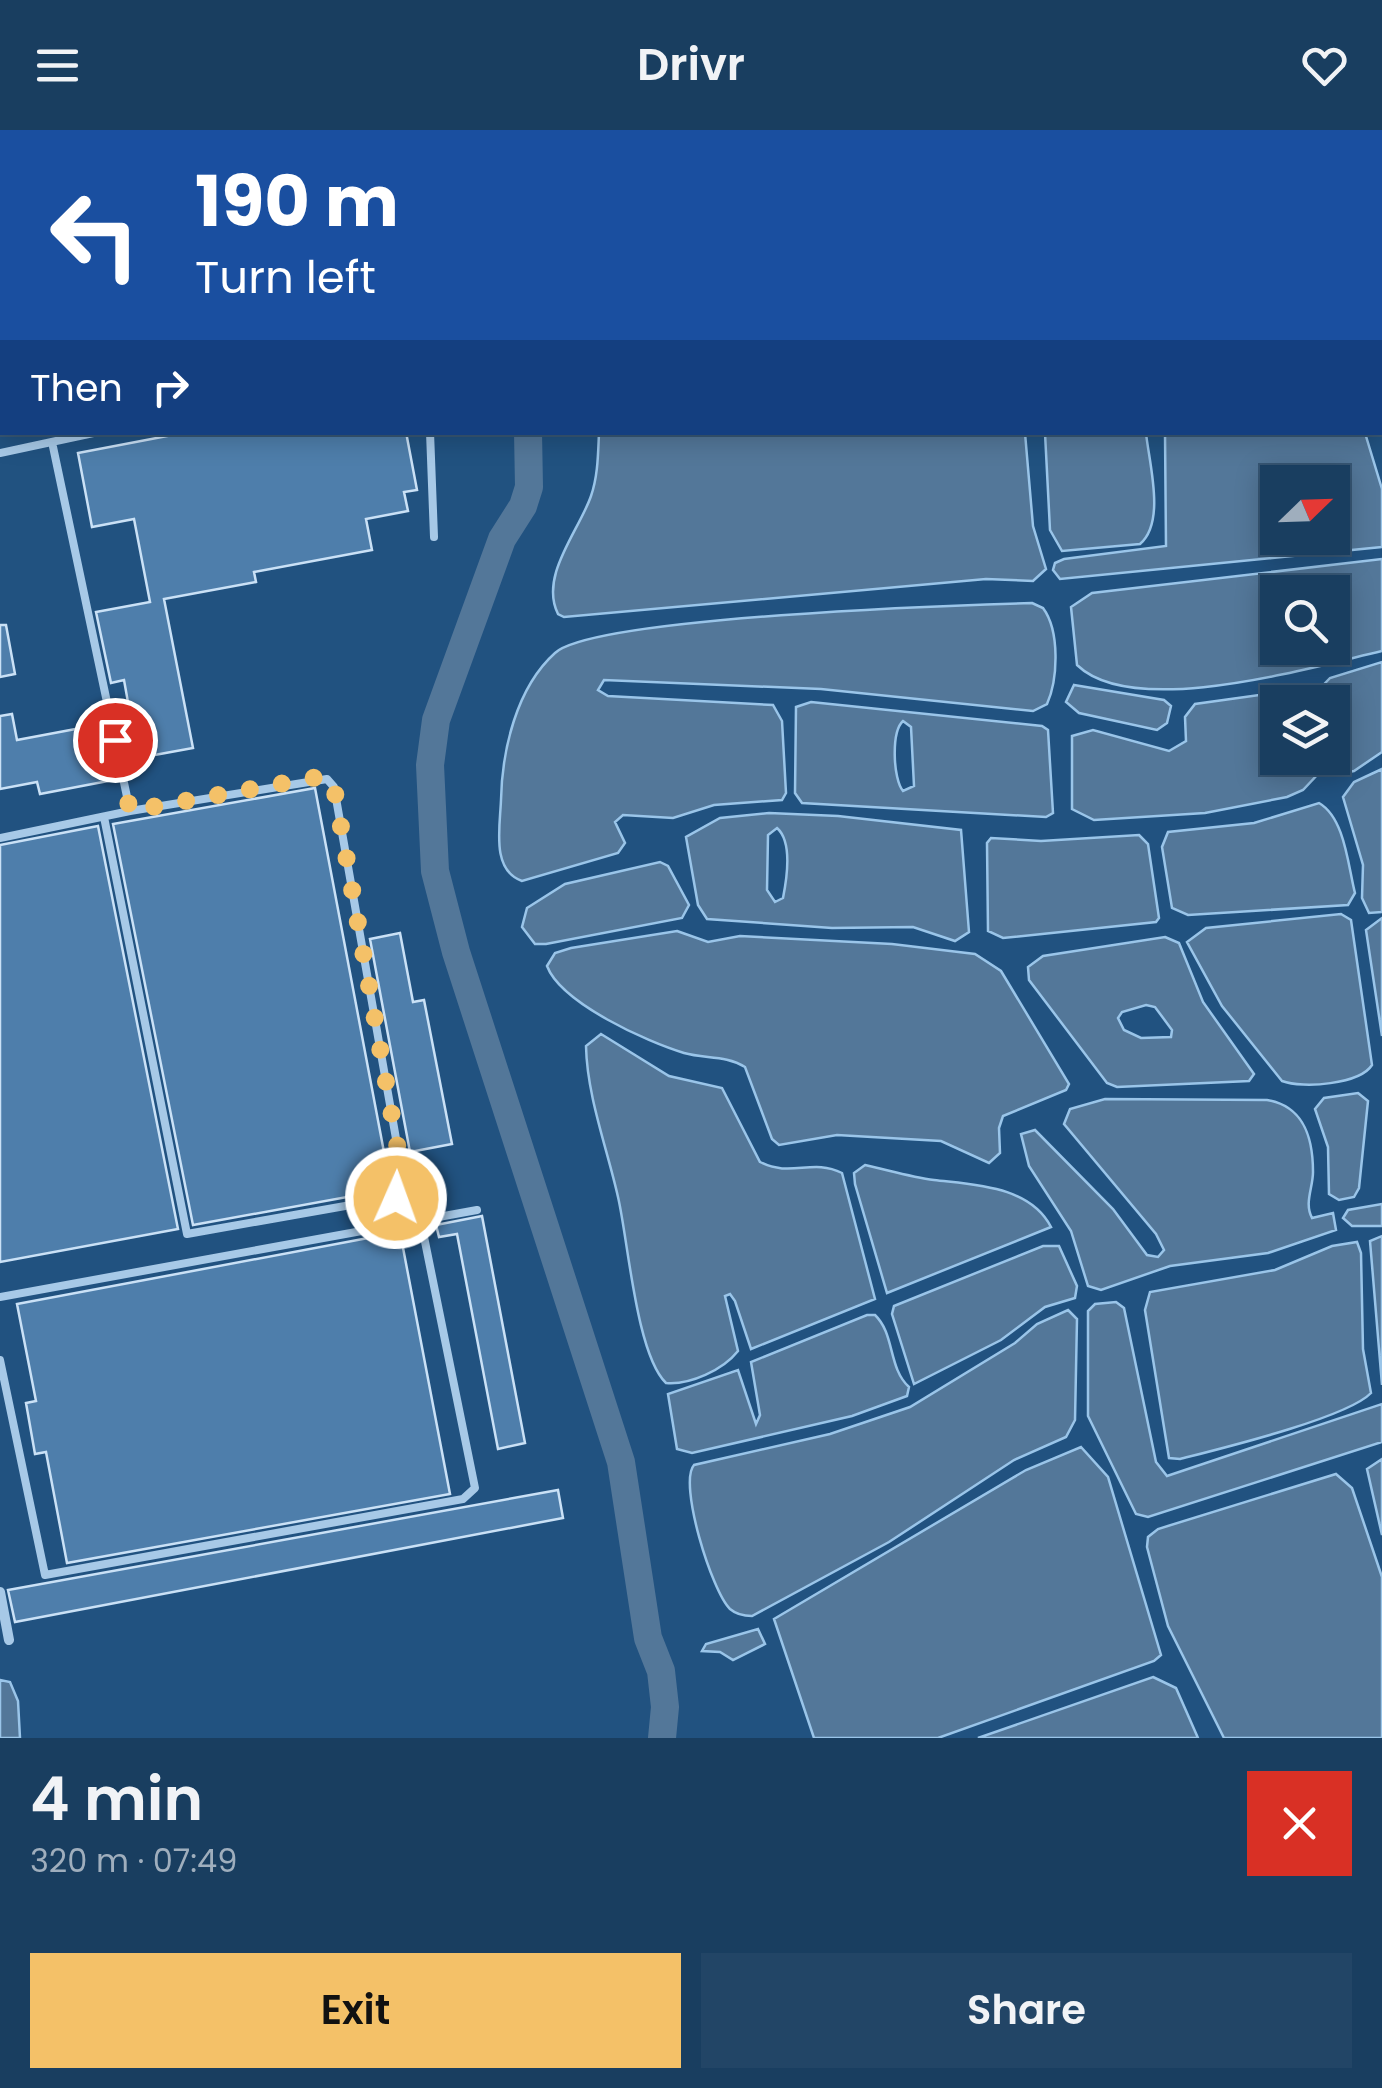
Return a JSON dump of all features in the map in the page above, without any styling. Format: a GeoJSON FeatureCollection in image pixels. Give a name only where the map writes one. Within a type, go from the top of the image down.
{"type":"FeatureCollection","features":[{"type":"Feature","properties":{"kind":"street"},"geometry":{"type":"LineString","coordinates":[[0,1592],[10,1640]]}},
{"type":"Feature","properties":{"kind":"lane"},"geometry":{"type":"LineString","coordinates":[[0,453],[84,435]]}},
{"type":"Feature","properties":{"kind":"lane"},"geometry":{"type":"LineString","coordinates":[[430,435],[434,536]]}},
{"type":"Feature","properties":{"kind":"lane"},"geometry":{"type":"LineString","coordinates":[[52,442],[130,811]]}},
{"type":"Feature","properties":{"kind":"lane"},"geometry":{"type":"LineString","coordinates":[[0,838],[104,816],[130,811],[327,778],[334,787],[404,1184],[396,1198],[187,1234],[104,816]]}},
{"type":"Feature","properties":{"kind":"lane"},"geometry":{"type":"LineString","coordinates":[[0,1297],[477,1210]]}},
{"type":"Feature","properties":{"kind":"lane"},"geometry":{"type":"LineString","coordinates":[[0,1360],[45,1575],[463,1498],[475,1488],[422,1222]]}},
{"type":"Feature","properties":{"kind":"water"},"geometry":{"type":"Polygon","coordinates":[[[599,435],[1025,435],[1033,526],[1046,569],[1033,581],[986,579],[564,617],[558,614],[553,599],[553,584],[585,510],[597,465],[599,435]]]}},
{"type":"Feature","properties":{"kind":"water"},"geometry":{"type":"Polygon","coordinates":[[[1045,435],[1146,435],[1154,507],[1148,534],[1140,544],[1062,551],[1050,530],[1045,435]]]}},
{"type":"Feature","properties":{"kind":"water"},"geometry":{"type":"Polygon","coordinates":[[[1165,435],[1366,435],[1382,489],[1382,547],[1350,550],[1350,465],[1260,465],[1260,555],[1302,555],[1060,579],[1053,570],[1055,563],[1166,546],[1165,435]]]}},
{"type":"Feature","properties":{"kind":"water"},"geometry":{"type":"Polygon","coordinates":[[[1382,559],[1382,651],[1350,658],[1350,575],[1260,575],[1260,665],[1322,665],[1225,685],[1139,688],[1104,681],[1077,665],[1071,607],[1092,593],[1382,559]]]}},
{"type":"Feature","properties":{"kind":"water"},"geometry":{"type":"Polygon","coordinates":[[[1032,603],[1043,608],[1049,618],[1056,655],[1047,704],[1033,711],[821,689],[604,680],[598,690],[608,696],[773,705],[782,721],[786,793],[782,800],[714,805],[673,818],[623,815],[615,822],[625,843],[618,853],[522,881],[512,875],[501,858],[502,781],[508,741],[530,684],[555,653],[584,641],[636,630],[704,622],[1032,603]]]}},
{"type":"Feature","properties":{"kind":"water"},"geometry":{"type":"Polygon","coordinates":[[[1382,662],[1382,752],[1354,771],[1350,772],[1350,685],[1323,685],[1330,678],[1382,662]]]}},
{"type":"Feature","properties":{"kind":"water"},"geometry":{"type":"Polygon","coordinates":[[[1074,685],[1164,700],[1171,706],[1167,723],[1157,730],[1079,713],[1066,702],[1074,685]]]}},
{"type":"Feature","properties":{"kind":"water"},"geometry":{"type":"Polygon","coordinates":[[[1260,695],[1260,775],[1317,775],[1303,790],[1287,797],[1205,813],[1094,820],[1072,809],[1072,736],[1093,730],[1169,751],[1186,741],[1185,717],[1195,704],[1260,695]]]}},
{"type":"Feature","properties":{"kind":"water"},"geometry":{"type":"Polygon","coordinates":[[[811,702],[1042,726],[1048,730],[1053,813],[1046,817],[802,803],[795,793],[796,707],[811,702]],[[903,721],[895,745],[897,777],[903,791],[914,786],[911,727],[903,721]]]}},
{"type":"Feature","properties":{"kind":"water"},"geometry":{"type":"Polygon","coordinates":[[[1382,769],[1382,912],[1369,913],[1362,898],[1363,865],[1343,797],[1354,782],[1382,769]]]}},
{"type":"Feature","properties":{"kind":"water"},"geometry":{"type":"Polygon","coordinates":[[[1319,803],[1335,820],[1344,844],[1355,893],[1348,905],[1188,915],[1172,908],[1162,847],[1168,832],[1254,823],[1319,803]]]}},
{"type":"Feature","properties":{"kind":"water"},"geometry":{"type":"Polygon","coordinates":[[[769,813],[838,816],[961,830],[969,932],[955,941],[913,927],[832,928],[707,919],[698,905],[686,837],[720,818],[769,813]],[[777,828],[768,835],[767,890],[775,902],[783,898],[787,871],[782,834],[777,828]]]}},
{"type":"Feature","properties":{"kind":"water"},"geometry":{"type":"Polygon","coordinates":[[[1139,835],[1148,844],[1159,918],[1156,922],[1003,938],[988,931],[987,843],[991,838],[1041,841],[1139,835]]]}},
{"type":"Feature","properties":{"kind":"water"},"geometry":{"type":"Polygon","coordinates":[[[660,862],[668,866],[689,905],[682,918],[546,944],[535,944],[522,927],[527,908],[565,884],[660,862]]]}},
{"type":"Feature","properties":{"kind":"water"},"geometry":{"type":"Polygon","coordinates":[[[1341,914],[1351,920],[1372,1065],[1344,1081],[1303,1085],[1282,1081],[1222,1006],[1187,942],[1206,928],[1341,914]]]}},
{"type":"Feature","properties":{"kind":"water"},"geometry":{"type":"Polygon","coordinates":[[[1382,918],[1382,1036],[1366,930],[1382,918]]]}},
{"type":"Feature","properties":{"kind":"water"},"geometry":{"type":"Polygon","coordinates":[[[677,931],[708,942],[740,936],[892,944],[975,954],[1001,971],[1069,1084],[1066,1090],[1003,1116],[999,1128],[1000,1153],[989,1163],[941,1141],[837,1135],[779,1145],[772,1139],[745,1067],[684,1053],[628,1030],[569,994],[547,966],[555,953],[571,948],[677,931]]]}},
{"type":"Feature","properties":{"kind":"water"},"geometry":{"type":"Polygon","coordinates":[[[1165,937],[1179,943],[1203,1002],[1254,1074],[1249,1081],[1117,1087],[1107,1083],[1029,980],[1028,967],[1043,956],[1165,937]],[[1146,1005],[1122,1012],[1118,1018],[1124,1030],[1141,1038],[1171,1037],[1172,1030],[1155,1007],[1146,1005]]]}},
{"type":"Feature","properties":{"kind":"water"},"geometry":{"type":"Polygon","coordinates":[[[601,1034],[669,1076],[722,1088],[760,1162],[782,1168],[821,1167],[842,1173],[875,1299],[751,1349],[735,1301],[730,1294],[725,1296],[738,1351],[705,1375],[666,1383],[647,1348],[640,1322],[618,1197],[590,1084],[586,1046],[601,1034]]]}},
{"type":"Feature","properties":{"kind":"water"},"geometry":{"type":"Polygon","coordinates":[[[1358,1093],[1368,1101],[1359,1188],[1354,1197],[1339,1200],[1329,1194],[1328,1147],[1315,1109],[1324,1098],[1358,1093]]]}},
{"type":"Feature","properties":{"kind":"water"},"geometry":{"type":"Polygon","coordinates":[[[1105,1099],[1279,1103],[1297,1116],[1308,1135],[1313,1172],[1309,1201],[1312,1218],[1333,1213],[1336,1230],[1268,1253],[1170,1266],[1101,1290],[1088,1286],[1071,1231],[1029,1166],[1021,1134],[1035,1130],[1113,1209],[1147,1255],[1158,1257],[1164,1250],[1156,1234],[1064,1124],[1070,1109],[1105,1099]]]}},
{"type":"Feature","properties":{"kind":"water"},"geometry":{"type":"Polygon","coordinates":[[[865,1165],[1016,1195],[1042,1213],[1051,1227],[887,1293],[855,1184],[854,1173],[865,1165]]]}},
{"type":"Feature","properties":{"kind":"water"},"geometry":{"type":"Polygon","coordinates":[[[1382,1204],[1382,1226],[1352,1226],[1343,1218],[1348,1210],[1382,1204]]]}},
{"type":"Feature","properties":{"kind":"water"},"geometry":{"type":"Polygon","coordinates":[[[1382,1236],[1382,1385],[1370,1241],[1382,1236]]]}},
{"type":"Feature","properties":{"kind":"water"},"geometry":{"type":"Polygon","coordinates":[[[1357,1242],[1361,1253],[1363,1349],[1371,1393],[1358,1403],[1281,1432],[1180,1459],[1169,1458],[1145,1310],[1150,1292],[1275,1270],[1332,1246],[1357,1242]]]}},
{"type":"Feature","properties":{"kind":"water"},"geometry":{"type":"Polygon","coordinates":[[[1043,1246],[1059,1246],[1077,1286],[1075,1298],[1045,1307],[1001,1340],[914,1384],[892,1314],[894,1306],[1043,1246]]]}},
{"type":"Feature","properties":{"kind":"water"},"geometry":{"type":"Polygon","coordinates":[[[1116,1302],[1124,1308],[1156,1462],[1167,1476],[1382,1404],[1382,1442],[1148,1517],[1136,1514],[1088,1416],[1088,1311],[1095,1304],[1116,1302]]]}},
{"type":"Feature","properties":{"kind":"water"},"geometry":{"type":"Polygon","coordinates":[[[1068,1310],[1077,1319],[1075,1420],[1066,1437],[1014,1460],[889,1542],[752,1616],[730,1609],[715,1582],[699,1537],[690,1493],[694,1465],[830,1434],[910,1407],[1015,1343],[1037,1324],[1068,1310]]]}},
{"type":"Feature","properties":{"kind":"water"},"geometry":{"type":"Polygon","coordinates":[[[875,1315],[886,1332],[898,1370],[909,1387],[907,1396],[852,1416],[692,1453],[677,1449],[668,1394],[738,1370],[756,1424],[760,1415],[751,1362],[875,1315]]]}},
{"type":"Feature","properties":{"kind":"water"},"geometry":{"type":"Polygon","coordinates":[[[1081,1447],[1108,1477],[1161,1655],[1154,1661],[938,1738],[814,1738],[774,1619],[1026,1470],[1081,1447]]]}},
{"type":"Feature","properties":{"kind":"water"},"geometry":{"type":"Polygon","coordinates":[[[1382,1459],[1382,1535],[1367,1469],[1382,1459]]]}},
{"type":"Feature","properties":{"kind":"water"},"geometry":{"type":"Polygon","coordinates":[[[1336,1474],[1352,1488],[1382,1577],[1382,1738],[1224,1738],[1168,1626],[1147,1547],[1148,1537],[1158,1529],[1336,1474]]]}},
{"type":"Feature","properties":{"kind":"water"},"geometry":{"type":"Polygon","coordinates":[[[758,1629],[765,1644],[733,1660],[720,1652],[702,1651],[706,1644],[758,1629]]]}},
{"type":"Feature","properties":{"kind":"water"},"geometry":{"type":"Polygon","coordinates":[[[1153,1677],[1176,1688],[1198,1738],[978,1738],[1153,1677]]]}},
{"type":"Feature","properties":{"kind":"water"},"geometry":{"type":"Polygon","coordinates":[[[0,1680],[10,1682],[18,1701],[20,1738],[0,1738],[0,1680]]]}},
{"type":"Feature","properties":{"kind":"building"},"geometry":{"type":"Polygon","coordinates":[[[172,435],[407,435],[417,490],[404,492],[408,511],[366,519],[372,550],[254,572],[256,582],[164,599],[193,748],[138,758],[124,680],[111,683],[96,612],[150,602],[134,519],[92,527],[78,453],[172,435]]]}},
{"type":"Feature","properties":{"kind":"building"},"geometry":{"type":"Polygon","coordinates":[[[0,625],[6,625],[15,674],[0,677],[0,625]]]}},
{"type":"Feature","properties":{"kind":"building"},"geometry":{"type":"Polygon","coordinates":[[[12,714],[17,740],[97,725],[108,781],[40,794],[37,782],[0,789],[0,716],[12,714]]]}},
{"type":"Feature","properties":{"kind":"building"},"geometry":{"type":"Polygon","coordinates":[[[315,788],[391,1189],[193,1225],[113,824],[315,788]]]}},
{"type":"Feature","properties":{"kind":"building"},"geometry":{"type":"Polygon","coordinates":[[[98,826],[178,1229],[0,1262],[0,845],[98,826]]]}},
{"type":"Feature","properties":{"kind":"building"},"geometry":{"type":"Polygon","coordinates":[[[400,933],[413,1002],[424,1000],[452,1144],[410,1152],[370,939],[400,933]]]}},
{"type":"Feature","properties":{"kind":"building"},"geometry":{"type":"Polygon","coordinates":[[[482,1216],[525,1443],[498,1449],[457,1234],[439,1237],[436,1225],[482,1216]]]}},
{"type":"Feature","properties":{"kind":"building"},"geometry":{"type":"Polygon","coordinates":[[[400,1232],[450,1494],[67,1563],[46,1452],[35,1454],[26,1403],[36,1401],[17,1304],[400,1232]]]}},
{"type":"Feature","properties":{"kind":"building"},"geometry":{"type":"Polygon","coordinates":[[[558,1490],[563,1518],[15,1622],[8,1590],[558,1490]]]}},
{"type":"Feature","properties":{"kind":"waterway"},"geometry":{"type":"LineString","coordinates":[[528,435],[529,487],[523,506],[502,539],[436,720],[430,765],[435,871],[456,952],[621,1462],[648,1638],[661,1671],[665,1707],[662,1738]]}},
{"type":"Feature","properties":{"kind":"route"},"geometry":{"type":"LineString","coordinates":[[115,740],[130,811],[318,777],[327,778],[334,787],[404,1184],[396,1198]]}}]}
